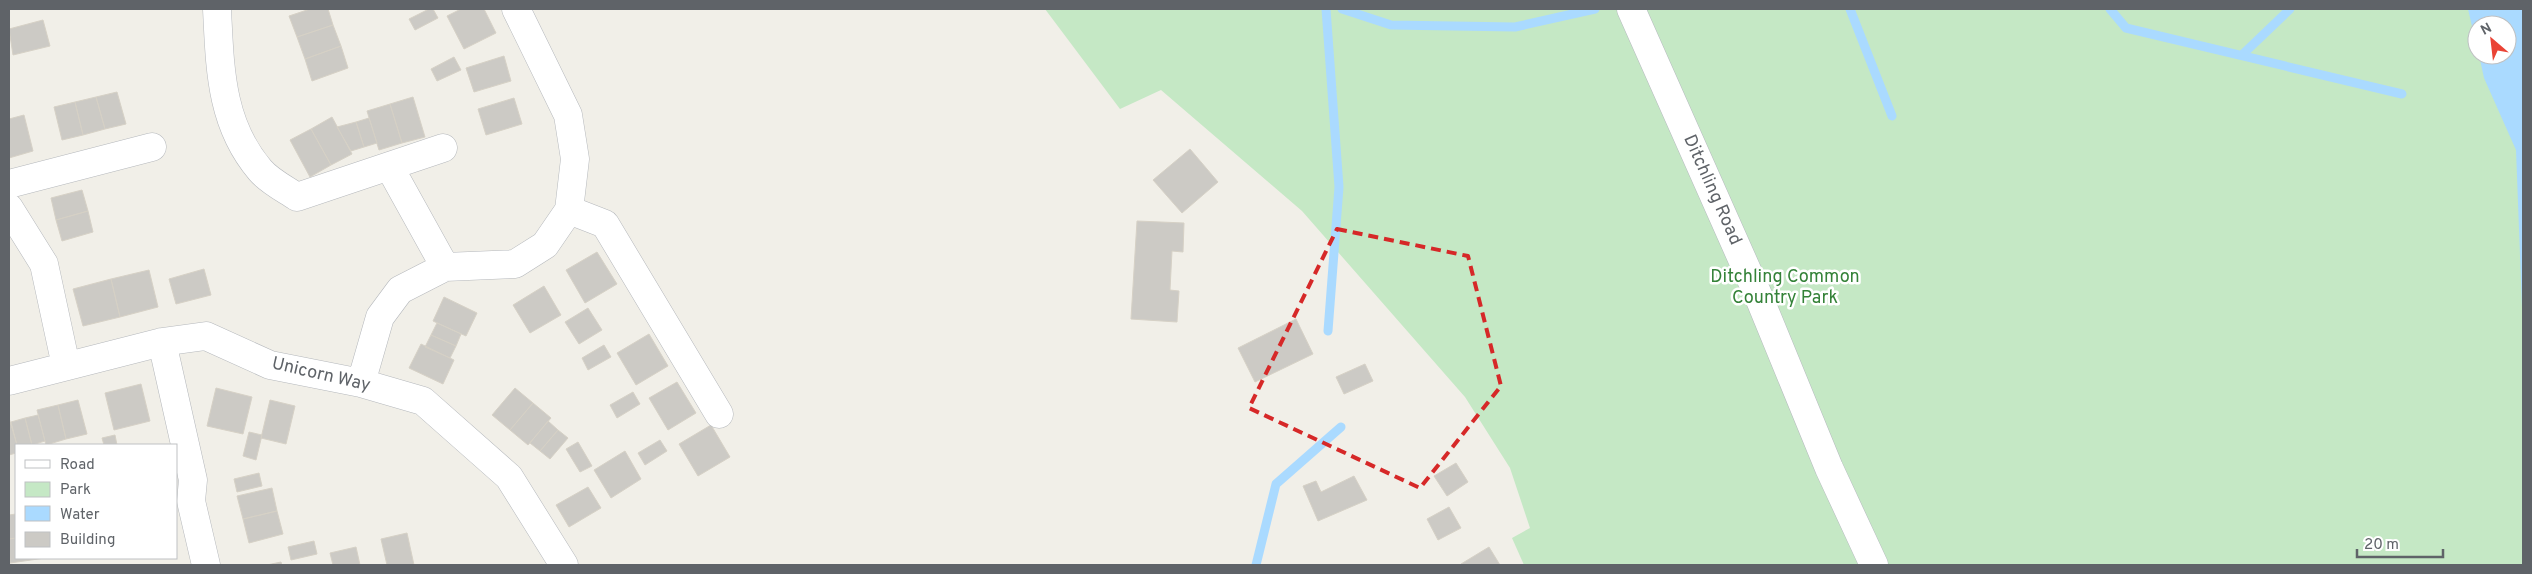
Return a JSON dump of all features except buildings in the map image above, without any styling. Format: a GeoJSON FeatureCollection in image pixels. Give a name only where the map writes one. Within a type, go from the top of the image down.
{"type":"FeatureCollection","features":[{"type":"Feature","properties":{"kind":"street"},"geometry":{"type":"LineString","coordinates":[[217,9],[221,82],[236,134],[260,171],[297,197],[443,148]]}},
{"type":"Feature","properties":{"kind":"street"},"geometry":{"type":"LineString","coordinates":[[361,383],[380,317],[400,290],[445,267],[515,264],[544,245],[569,210],[575,159],[568,115],[516,9]]}},
{"type":"Feature","properties":{"kind":"street","name":"Ditchling Road"},"geometry":{"type":"LineString","coordinates":[[1631,10],[1758,295],[1828,468],[1874,565]]}},
{"type":"Feature","properties":{"kind":"street"},"geometry":{"type":"LineString","coordinates":[[9,184],[152,147]]}},
{"type":"Feature","properties":{"kind":"street"},"geometry":{"type":"LineString","coordinates":[[389,166],[445,267]]}},
{"type":"Feature","properties":{"kind":"street"},"geometry":{"type":"LineString","coordinates":[[9,208],[44,264],[66,366]]}},
{"type":"Feature","properties":{"kind":"street"},"geometry":{"type":"LineString","coordinates":[[569,210],[606,224],[719,414]]}},
{"type":"Feature","properties":{"kind":"street","name":"Unicorn Way"},"geometry":{"type":"LineString","coordinates":[[9,381],[162,342],[206,336],[270,365],[361,383],[424,401],[509,477],[564,565]]}},
{"type":"Feature","properties":{"kind":"street"},"geometry":{"type":"LineString","coordinates":[[162,342],[193,480],[191,501],[206,565]]}},
{"type":"Feature","properties":{"kind":"highlighted area"},"geometry":{"type":"Polygon","coordinates":[[[1337,229],[1468,256],[1501,386],[1420,488],[1249,408],[1337,229]]]}},
{"type":"Feature","properties":{"kind":"green space","name":"Ditchling Common Country Park"},"geometry":{"type":"Polygon","coordinates":[[[1045,9],[2523,9],[2523,565],[1524,565],[1512,538],[1530,528],[1510,468],[1465,397],[1302,211],[1161,90],[1120,109],[1045,9]]]}},
{"type":"Feature","properties":{"kind":"water"},"geometry":{"type":"Polygon","coordinates":[[[2468,9],[2523,9],[2522,308],[2516,150],[2484,78],[2481,65],[2517,65],[2517,15],[2469,15],[2468,9]]]}},
{"type":"Feature","properties":{"kind":"waterway"},"geometry":{"type":"LineString","coordinates":[[1326,9],[1339,187],[1328,331]]}},
{"type":"Feature","properties":{"kind":"waterway"},"geometry":{"type":"LineString","coordinates":[[1342,9],[1391,25],[1515,27],[1595,9]]}},
{"type":"Feature","properties":{"kind":"waterway"},"geometry":{"type":"LineString","coordinates":[[1850,9],[1892,116]]}},
{"type":"Feature","properties":{"kind":"waterway"},"geometry":{"type":"LineString","coordinates":[[2110,9],[2126,28],[2402,94]]}},
{"type":"Feature","properties":{"kind":"waterway"},"geometry":{"type":"LineString","coordinates":[[2242,55],[2290,9]]}},
{"type":"Feature","properties":{"kind":"waterway"},"geometry":{"type":"LineString","coordinates":[[1256,565],[1276,484],[1341,427]]}}]}
